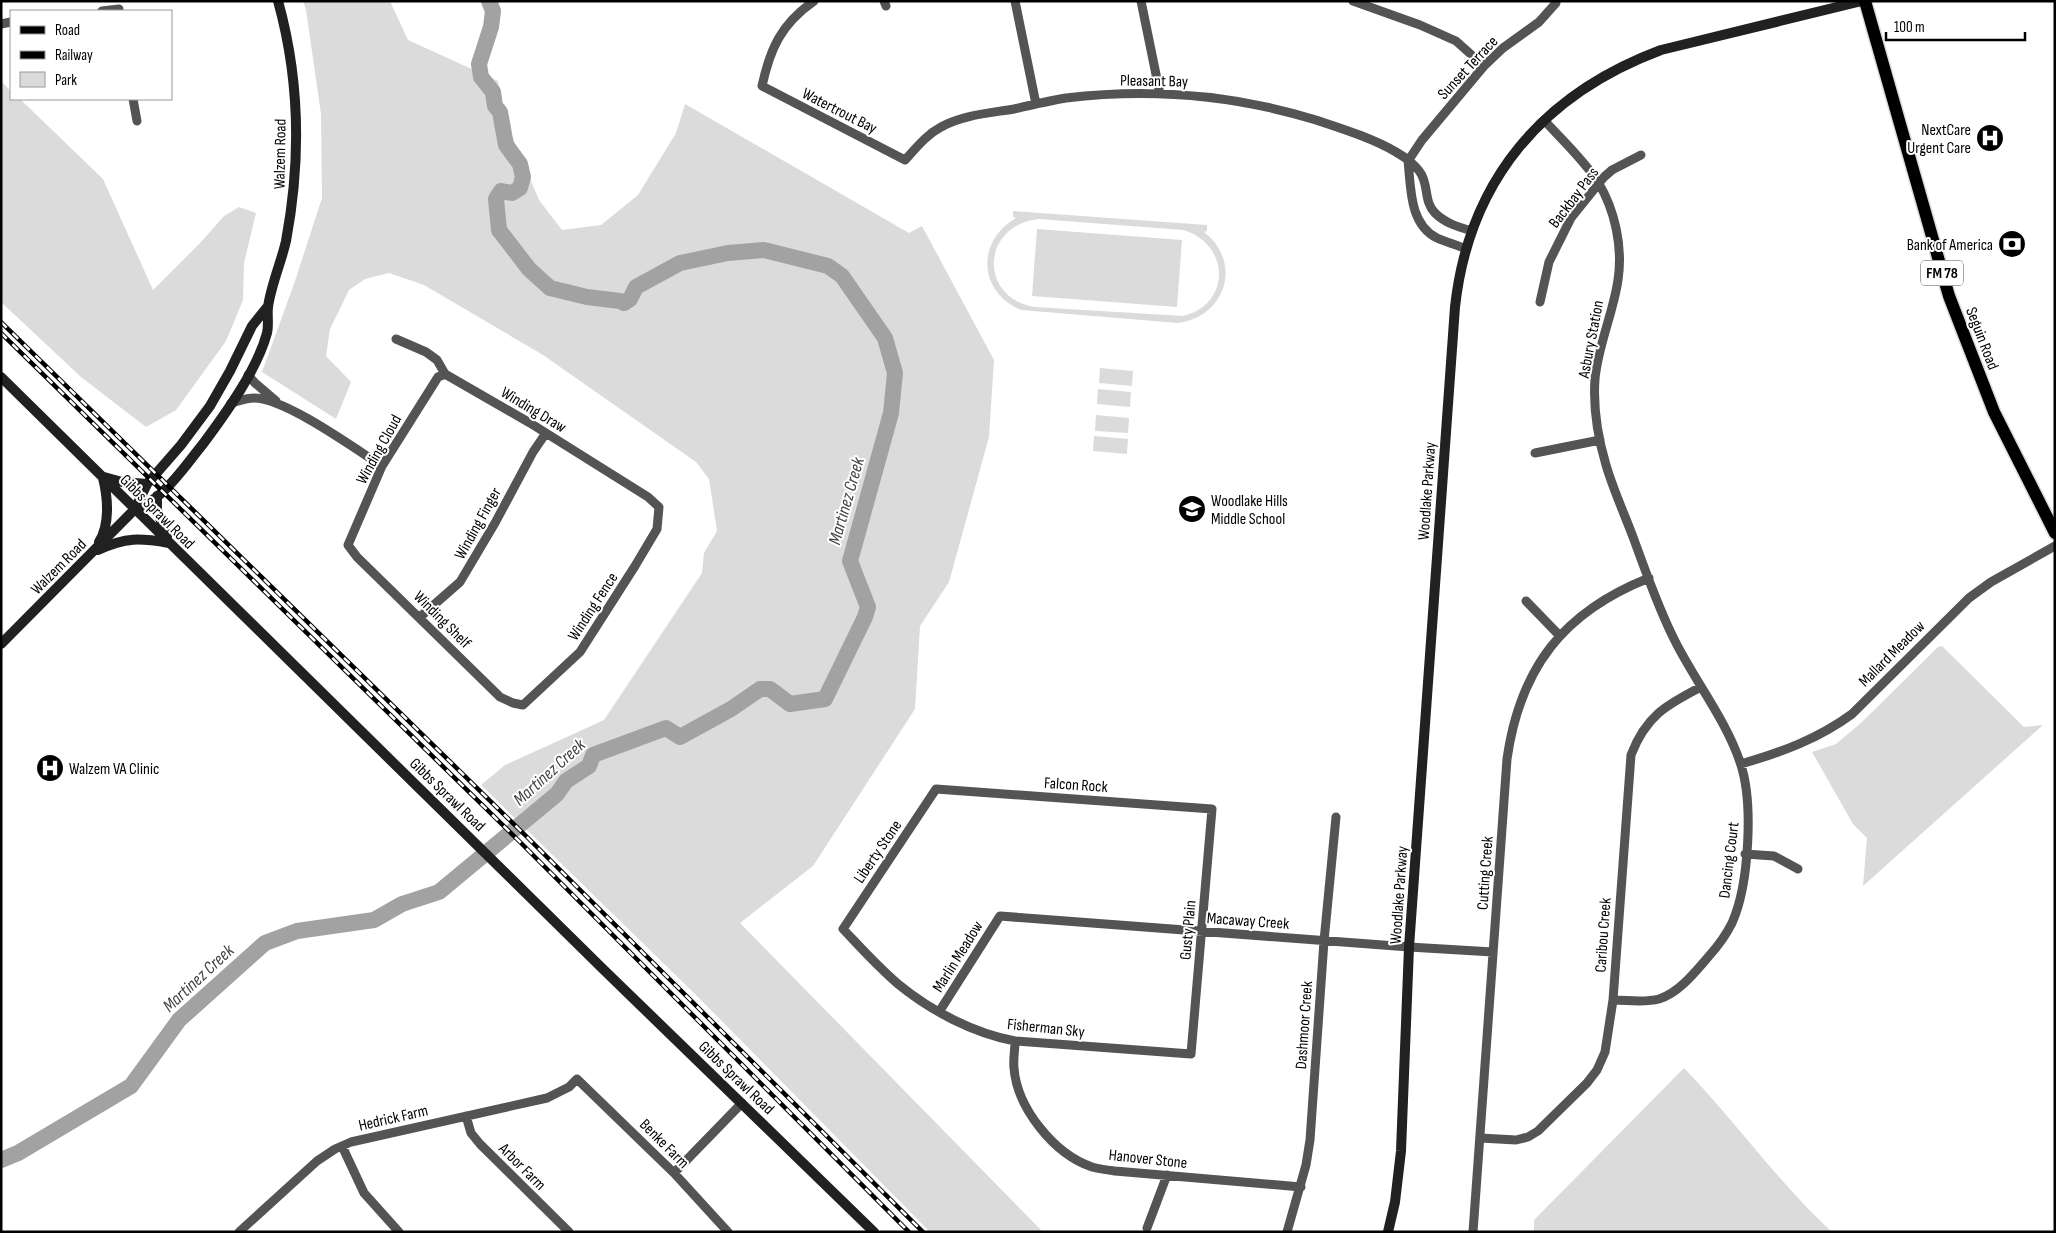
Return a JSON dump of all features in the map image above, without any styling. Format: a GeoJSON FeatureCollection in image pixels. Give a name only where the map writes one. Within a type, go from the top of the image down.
{"type":"FeatureCollection","features":[{"type":"Feature","properties":{"kind":"main road","name":"Walzem Road"},"geometry":{"type":"LineString","coordinates":[[1,644],[135,509],[158,496],[193,457],[248,375],[268,332],[268,306],[285,243],[294,194],[296,154],[294,73],[278,1]]}},
{"type":"Feature","properties":{"kind":"main road","name":"Woodlake Parkway"},"geometry":{"type":"LineString","coordinates":[[1388,1232],[1395,1202],[1401,1151],[1409,947],[1455,307],[1457,284],[1472,231],[1498,177],[1527,137],[1565,101],[1608,73],[1643,56],[1690,42],[1864,1]]}},
{"type":"Feature","properties":{"kind":"main road","name":"Seguin Road"},"geometry":{"type":"LineString","coordinates":[[1864,1],[1950,296],[1994,412],[2021,469],[2055,532]]}},
{"type":"Feature","properties":{"kind":"main road","name":"Walzem Road"},"geometry":{"type":"LineString","coordinates":[[135,509],[147,484],[198,424],[230,371],[252,326],[268,306]]}},
{"type":"Feature","properties":{"kind":"main road","name":"Gibbs Sprawl Road"},"geometry":{"type":"LineString","coordinates":[[1,377],[874,1232]]}},
{"type":"Feature","properties":{"kind":"main road"},"geometry":{"type":"LineString","coordinates":[[92,552],[103,537],[107,501],[103,477],[122,482],[147,484]]}},
{"type":"Feature","properties":{"kind":"main road"},"geometry":{"type":"LineString","coordinates":[[158,496],[157,510],[169,543]]}},
{"type":"Feature","properties":{"kind":"main road"},"geometry":{"type":"LineString","coordinates":[[92,552],[109,545],[137,538],[169,543]]}},
{"type":"Feature","properties":{"kind":"street","name":"Watertrout Bay"},"geometry":{"type":"LineString","coordinates":[[814,1],[790,20],[776,41],[768,61],[762,86],[905,160]]}},
{"type":"Feature","properties":{"kind":"street"},"geometry":{"type":"LineString","coordinates":[[1015,1],[1036,104]]}},
{"type":"Feature","properties":{"kind":"street"},"geometry":{"type":"LineString","coordinates":[[1140,1],[1160,94]]}},
{"type":"Feature","properties":{"kind":"street"},"geometry":{"type":"LineString","coordinates":[[1353,1],[1402,18],[1456,41],[1484,66]]}},
{"type":"Feature","properties":{"kind":"street","name":"Sunset Terrace"},"geometry":{"type":"LineString","coordinates":[[1408,161],[1422,140],[1484,66],[1503,48],[1539,22],[1556,2]]}},
{"type":"Feature","properties":{"kind":"street"},"geometry":{"type":"LineString","coordinates":[[106,10],[119,7]]}},
{"type":"Feature","properties":{"kind":"street","name":"Pleasant Bay"},"geometry":{"type":"LineString","coordinates":[[905,160],[928,136],[942,126],[959,120],[1036,104],[1064,99],[1117,94],[1160,94],[1226,99],[1286,111],[1343,128],[1386,147],[1419,170],[1423,177],[1429,204]]}},
{"type":"Feature","properties":{"kind":"street"},"geometry":{"type":"LineString","coordinates":[[133,100],[137,121]]}},
{"type":"Feature","properties":{"kind":"street","name":"Asbury Station"},"geometry":{"type":"LineString","coordinates":[[1544,120],[1584,163],[1598,183],[1613,218],[1619,247],[1618,280],[1600,349],[1595,380],[1600,440],[1606,467],[1648,578],[1674,640],[1701,688]]}},
{"type":"Feature","properties":{"kind":"street","name":"Backbay Pass"},"geometry":{"type":"LineString","coordinates":[[1540,302],[1549,262],[1571,218],[1598,183],[1612,170],[1641,155]]}},
{"type":"Feature","properties":{"kind":"street"},"geometry":{"type":"LineString","coordinates":[[1408,161],[1414,210],[1419,222],[1437,238],[1466,249]]}},
{"type":"Feature","properties":{"kind":"street"},"geometry":{"type":"LineString","coordinates":[[1414,210],[1429,204],[1433,212],[1447,222],[1472,231]]}},
{"type":"Feature","properties":{"kind":"street","name":"Winding Draw"},"geometry":{"type":"LineString","coordinates":[[396,339],[419,348],[432,356],[445,374],[546,433],[648,497],[659,507]]}},
{"type":"Feature","properties":{"kind":"street","name":"Winding Cloud"},"geometry":{"type":"LineString","coordinates":[[348,545],[382,466],[438,377],[445,374]]}},
{"type":"Feature","properties":{"kind":"street"},"geometry":{"type":"LineString","coordinates":[[248,375],[254,383],[280,405]]}},
{"type":"Feature","properties":{"kind":"street"},"geometry":{"type":"LineString","coordinates":[[231,403],[253,398],[280,405],[313,422],[382,466]]}},
{"type":"Feature","properties":{"kind":"street","name":"Winding Finger"},"geometry":{"type":"LineString","coordinates":[[420,617],[460,582],[495,523],[533,452],[546,433]]}},
{"type":"Feature","properties":{"kind":"street"},"geometry":{"type":"LineString","coordinates":[[1534,453],[1600,440]]}},
{"type":"Feature","properties":{"kind":"street","name":"Winding Fence"},"geometry":{"type":"LineString","coordinates":[[523,705],[580,652],[635,566],[656,528],[659,507]]}},
{"type":"Feature","properties":{"kind":"street","name":"Winding Shelf"},"geometry":{"type":"LineString","coordinates":[[348,545],[357,557],[500,697],[523,705]]}},
{"type":"Feature","properties":{"kind":"street","name":"Mallard Meadow"},"geometry":{"type":"LineString","coordinates":[[1741,764],[1791,748],[1835,727],[1852,714],[1969,598],[1991,582],[2055,546]]}},
{"type":"Feature","properties":{"kind":"street","name":"Cutting Creek"},"geometry":{"type":"LineString","coordinates":[[1473,1232],[1507,759],[1511,732],[1518,707],[1528,683],[1559,635],[1603,600],[1648,578]]}},
{"type":"Feature","properties":{"kind":"street"},"geometry":{"type":"LineString","coordinates":[[1526,601],[1559,635]]}},
{"type":"Feature","properties":{"kind":"street","name":"Dancing Court"},"geometry":{"type":"LineString","coordinates":[[1613,1000],[1642,1001],[1660,998],[1676,989],[1694,973],[1718,945],[1731,924],[1739,902],[1748,815],[1746,787],[1741,764],[1732,741],[1701,688]]}},
{"type":"Feature","properties":{"kind":"street","name":"Caribou Creek"},"geometry":{"type":"LineString","coordinates":[[1480,1138],[1516,1140],[1528,1137],[1538,1131],[1587,1083],[1597,1070],[1605,1052],[1613,1000],[1632,755],[1644,728],[1656,714],[1669,704],[1701,688]]}},
{"type":"Feature","properties":{"kind":"street","name":"Falcon Rock"},"geometry":{"type":"LineString","coordinates":[[936,790],[1212,809]]}},
{"type":"Feature","properties":{"kind":"street","name":"Liberty Stone"},"geometry":{"type":"LineString","coordinates":[[843,929],[936,790]]}},
{"type":"Feature","properties":{"kind":"street","name":"Gusty Plain"},"geometry":{"type":"LineString","coordinates":[[1191,1054],[1212,809]]}},
{"type":"Feature","properties":{"kind":"street","name":"Dashmoor Creek"},"geometry":{"type":"LineString","coordinates":[[1287,1232],[1301,1186],[1310,1140],[1324,941],[1336,817]]}},
{"type":"Feature","properties":{"kind":"street"},"geometry":{"type":"LineString","coordinates":[[1745,854],[1774,856],[1798,869]]}},
{"type":"Feature","properties":{"kind":"street","name":"Macaway Creek"},"geometry":{"type":"LineString","coordinates":[[1000,916],[1493,952]]}},
{"type":"Feature","properties":{"kind":"street","name":"Marlin Meadow"},"geometry":{"type":"LineString","coordinates":[[940,1012],[1000,916]]}},
{"type":"Feature","properties":{"kind":"street","name":"Fisherman Sky"},"geometry":{"type":"LineString","coordinates":[[843,929],[898,984],[940,1012],[996,1037],[1015,1041],[1191,1054]]}},
{"type":"Feature","properties":{"kind":"street","name":"Hanover Stone"},"geometry":{"type":"LineString","coordinates":[[1015,1041],[1014,1068],[1018,1090],[1028,1112],[1045,1134],[1071,1156],[1092,1167],[1115,1171],[1301,1186]]}},
{"type":"Feature","properties":{"kind":"street","name":"Hedrick Farm"},"geometry":{"type":"LineString","coordinates":[[239,1232],[317,1161],[342,1146],[365,1138],[548,1098],[569,1088],[577,1079]]}},
{"type":"Feature","properties":{"kind":"street","name":"Benke Farm"},"geometry":{"type":"LineString","coordinates":[[577,1079],[674,1173],[728,1232]]}},
{"type":"Feature","properties":{"kind":"street"},"geometry":{"type":"LineString","coordinates":[[674,1173],[742,1103]]}},
{"type":"Feature","properties":{"kind":"street","name":"Arbor Farm"},"geometry":{"type":"LineString","coordinates":[[466,1116],[471,1133],[480,1144],[568,1232]]}},
{"type":"Feature","properties":{"kind":"street"},"geometry":{"type":"LineString","coordinates":[[342,1146],[364,1193],[399,1232]]}},
{"type":"Feature","properties":{"kind":"street"},"geometry":{"type":"LineString","coordinates":[[1147,1228],[1167,1175]]}},
{"type":"Feature","properties":{"kind":"green space"},"geometry":{"type":"Polygon","coordinates":[[[303,1],[390,1],[408,40],[498,81],[506,122],[539,200],[562,230],[601,225],[638,195],[676,133],[685,104],[909,233],[922,226],[994,360],[989,437],[949,582],[920,626],[915,709],[813,866],[740,923],[1043,1232],[930,1232],[697,996],[481,785],[505,765],[604,720],[702,573],[704,553],[717,531],[709,479],[696,462],[543,355],[424,285],[389,273],[365,279],[349,290],[330,329],[326,356],[351,382],[336,419],[262,372],[294,284],[322,198],[321,114],[306,10],[303,1]]]}},
{"type":"Feature","properties":{"kind":"green space"},"geometry":{"type":"Polygon","coordinates":[[[1,81],[10,90],[10,100],[21,100],[103,179],[153,290],[224,216],[239,207],[256,213],[244,263],[243,300],[226,341],[176,410],[146,427],[81,377],[1,302],[1,81]]]}},
{"type":"Feature","properties":{"kind":"green space"},"geometry":{"type":"Polygon","coordinates":[[[1013,211],[1207,225],[1207,231],[1204,232],[1216,244],[1223,258],[1226,272],[1224,286],[1218,299],[1208,310],[1194,319],[1178,323],[1021,310],[1007,302],[996,291],[990,279],[987,266],[989,252],[994,240],[1003,228],[1016,218],[1013,217],[1013,211]],[[1039,219],[1020,224],[1006,234],[997,247],[994,262],[996,277],[1003,290],[1016,301],[1035,307],[1183,316],[1202,308],[1213,296],[1218,284],[1219,273],[1217,262],[1205,242],[1183,230],[1039,219]]]}},
{"type":"Feature","properties":{"kind":"green space"},"geometry":{"type":"Polygon","coordinates":[[[1037,229],[1182,240],[1177,307],[1032,296],[1037,229]]]}},
{"type":"Feature","properties":{"kind":"green space"},"geometry":{"type":"Polygon","coordinates":[[[1100,368],[1133,371],[1132,386],[1099,383],[1100,368]]]}},
{"type":"Feature","properties":{"kind":"green space"},"geometry":{"type":"Polygon","coordinates":[[[1098,389],[1131,392],[1130,407],[1097,404],[1098,389]]]}},
{"type":"Feature","properties":{"kind":"green space"},"geometry":{"type":"Polygon","coordinates":[[[1096,415],[1129,418],[1128,433],[1095,431],[1096,415]]]}},
{"type":"Feature","properties":{"kind":"green space"},"geometry":{"type":"Polygon","coordinates":[[[1094,436],[1128,439],[1127,454],[1093,451],[1094,436]]]}},
{"type":"Feature","properties":{"kind":"green space"},"geometry":{"type":"Polygon","coordinates":[[[1942,646],[2024,727],[2043,725],[1863,886],[1867,838],[1853,824],[1812,752],[1836,744],[1862,722],[1938,647],[1942,646]]]}},
{"type":"Feature","properties":{"kind":"green space"},"geometry":{"type":"Polygon","coordinates":[[[1684,1068],[1793,1193],[1832,1232],[1534,1232],[1534,1220],[1684,1068]]]}},
{"type":"Feature","properties":{"kind":"waterway","name":"Martinez Creek"},"geometry":{"type":"LineString","coordinates":[[1,1160],[18,1153],[131,1086],[179,1020],[265,943],[297,931],[374,920],[402,904],[439,892],[557,794],[566,781],[589,766],[593,755],[666,728],[680,737],[731,709],[760,689],[770,689],[790,704],[825,699],[865,617],[868,607],[850,561],[891,413],[895,373],[885,338],[842,276],[828,266],[764,250],[728,253],[680,263],[636,287],[630,299],[624,303],[550,288],[529,269],[499,230],[496,199],[501,191],[512,193],[520,188],[523,177],[520,164],[506,145],[500,112],[495,106],[493,92],[481,77],[479,64],[491,27],[493,11],[489,1]]}},
{"type":"Feature","properties":{"kind":"railway"},"geometry":{"type":"LineString","coordinates":[[1,322],[526,836],[923,1232]]}},
{"type":"Feature","properties":{"kind":"railway"},"geometry":{"type":"LineString","coordinates":[[1,333],[520,842],[909,1232]]}},
{"type":"Feature","properties":{"kind":"place","name":"NextCare Urgent Care"},"geometry":{"type":"Point","coordinates":[1990,138]}},
{"type":"Feature","properties":{"kind":"place","name":"Bank of America"},"geometry":{"type":"Point","coordinates":[2012,244]}},
{"type":"Feature","properties":{"kind":"place","name":"Woodlake Hills Middle School"},"geometry":{"type":"Point","coordinates":[1192,509]}},
{"type":"Feature","properties":{"kind":"place","name":"Walzem VA Clinic"},"geometry":{"type":"Point","coordinates":[50,768]}}]}
